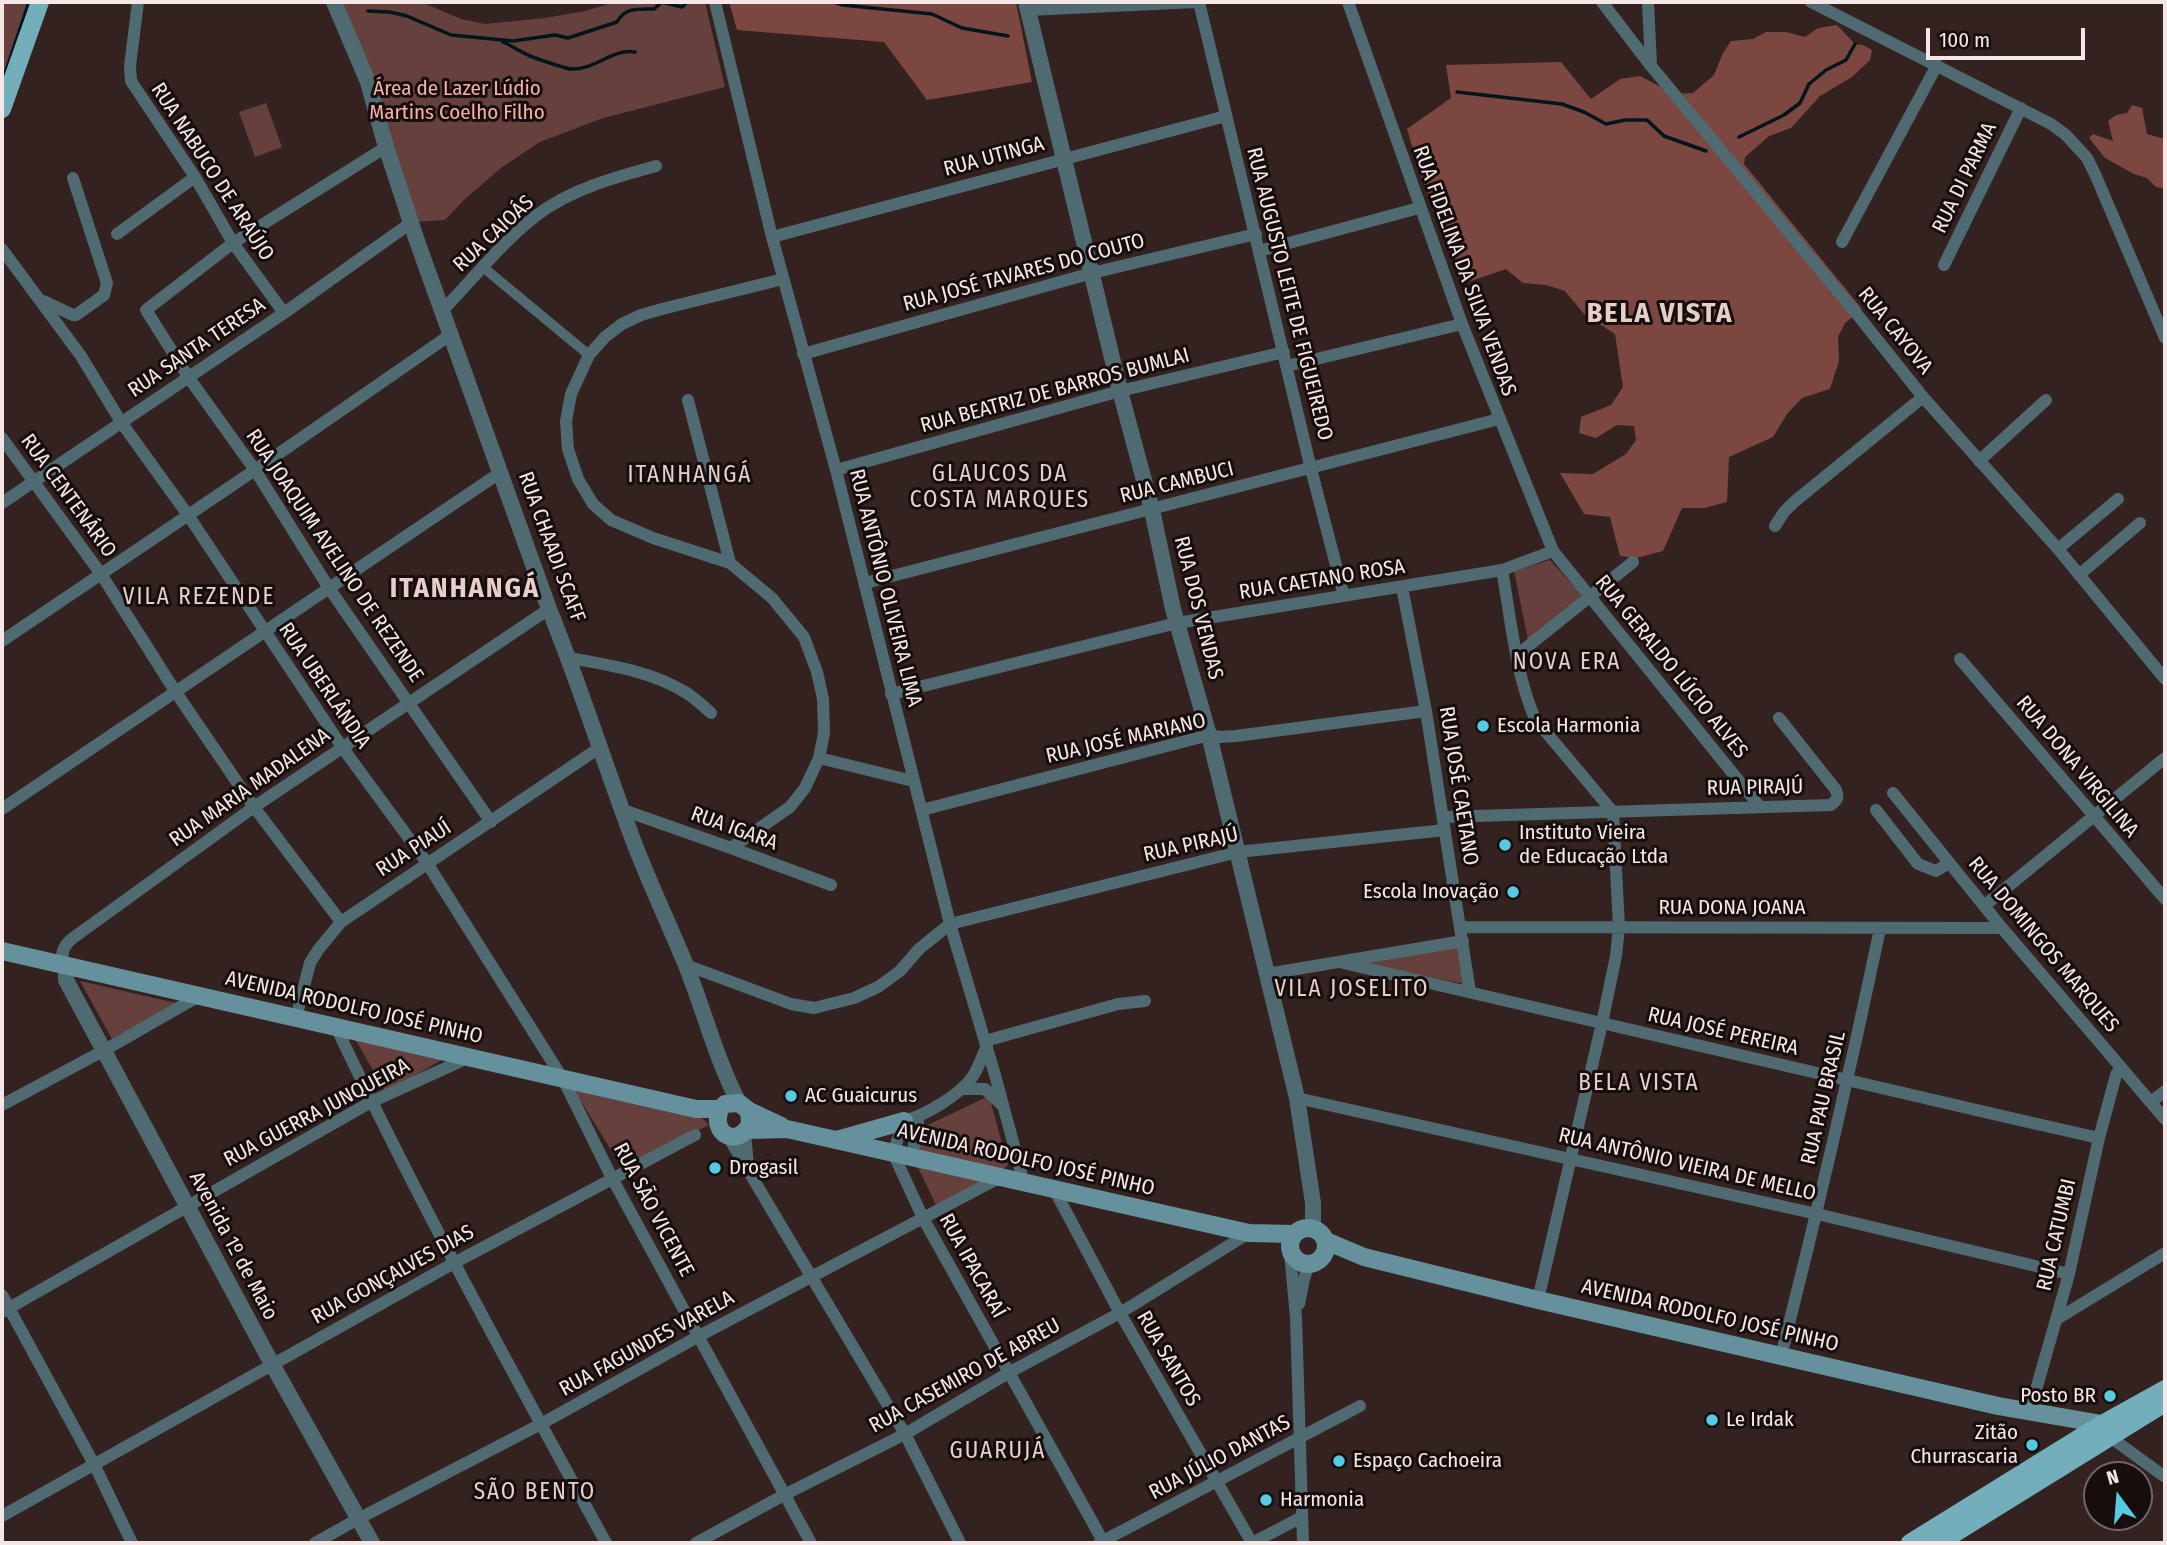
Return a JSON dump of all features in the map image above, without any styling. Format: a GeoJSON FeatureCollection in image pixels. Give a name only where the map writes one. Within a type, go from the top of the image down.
{"type":"FeatureCollection","features":[{"type":"Feature","properties":{"kind":"main road"},"geometry":{"type":"LineString","coordinates":[[2,109],[40,2]]}},
{"type":"Feature","properties":{"kind":"main road","name":"AVENIDA RODOLFO JOSÉ PINHO"},"geometry":{"type":"LineString","coordinates":[[2,951],[696,1109],[720,1109]]}},
{"type":"Feature","properties":{"kind":"main road"},"geometry":{"type":"LineString","coordinates":[[732,1102],[744,1107],[750,1124],[734,1132],[716,1118],[720,1109],[732,1102]]}},
{"type":"Feature","properties":{"kind":"main road","name":"AVENIDA RODOLFO JOSÉ PINHO"},"geometry":{"type":"LineString","coordinates":[[744,1107],[787,1129],[1291,1245]]}},
{"type":"Feature","properties":{"kind":"main road","name":"AVENIDA RODOLFO JOSÉ PINHO"},"geometry":{"type":"LineString","coordinates":[[696,1109],[734,1132],[787,1129]]}},
{"type":"Feature","properties":{"kind":"main road"},"geometry":{"type":"LineString","coordinates":[[835,1140],[912,1119]]}},
{"type":"Feature","properties":{"kind":"main road"},"geometry":{"type":"LineString","coordinates":[[1297,1230],[1319,1234],[1364,1257],[1297,1261],[1291,1245],[1297,1230]]}},
{"type":"Feature","properties":{"kind":"main road"},"geometry":{"type":"LineString","coordinates":[[1315,1262],[1326,1251],[1319,1234]]}},
{"type":"Feature","properties":{"kind":"main road","name":"AVENIDA RODOLFO JOSÉ PINHO"},"geometry":{"type":"LineString","coordinates":[[1364,1257],[1538,1300],[1985,1403],[2039,1413],[2100,1435]]}},
{"type":"Feature","properties":{"kind":"main road"},"geometry":{"type":"LineString","coordinates":[[1939,1543],[2165,1389]]}},
{"type":"Feature","properties":{"kind":"main road"},"geometry":{"type":"LineString","coordinates":[[1910,1543],[2100,1435],[2165,1404]]}},
{"type":"Feature","properties":{"kind":"street","name":"RUA NABUCO DE ARAÚJO"},"geometry":{"type":"LineString","coordinates":[[138,2],[131,81],[195,177],[233,243],[284,313]]}},
{"type":"Feature","properties":{"kind":"street","name":"RUA CHAADI SCAFF"},"geometry":{"type":"LineString","coordinates":[[334,2],[368,82],[386,147],[450,335],[633,840],[686,965],[726,1078],[744,1107]]}},
{"type":"Feature","properties":{"kind":"street","name":"RUA ANTÔNIO OLIVEIRA LIMA"},"geometry":{"type":"LineString","coordinates":[[715,2],[772,237],[836,470],[950,924],[1024,1183]]}},
{"type":"Feature","properties":{"kind":"street"},"geometry":{"type":"LineString","coordinates":[[1027,6],[1197,2]]}},
{"type":"Feature","properties":{"kind":"street","name":"RUA AUGUSTO LEITE DE FIGUEIREDO"},"geometry":{"type":"LineString","coordinates":[[1197,2],[1344,596]]}},
{"type":"Feature","properties":{"kind":"street","name":"RUA FIDELINA DA SILVA VENDAS"},"geometry":{"type":"LineString","coordinates":[[1348,2],[1462,324],[1553,551]]}},
{"type":"Feature","properties":{"kind":"street","name":"RUA CAYOVA"},"geometry":{"type":"LineString","coordinates":[[1602,2],[1651,66],[1848,302],[1923,397],[2058,549],[2165,679]]}},
{"type":"Feature","properties":{"kind":"street"},"geometry":{"type":"LineString","coordinates":[[1648,2],[1651,66]]}},
{"type":"Feature","properties":{"kind":"street"},"geometry":{"type":"LineString","coordinates":[[1811,2],[2021,108],[2066,135],[2087,158],[2165,338]]}},
{"type":"Feature","properties":{"kind":"street","name":"RUA DOS VENDAS"},"geometry":{"type":"LineString","coordinates":[[1027,6],[1120,390],[1152,510],[1177,623],[1209,735],[1297,1098],[1319,1234]]}},
{"type":"Feature","properties":{"kind":"street"},"geometry":{"type":"LineString","coordinates":[[1842,242],[1937,65]]}},
{"type":"Feature","properties":{"kind":"street","name":"RUA DI PARMA"},"geometry":{"type":"LineString","coordinates":[[1944,265],[2021,108]]}},
{"type":"Feature","properties":{"kind":"street","name":"RUA UTINGA"},"geometry":{"type":"LineString","coordinates":[[772,237],[1226,116]]}},
{"type":"Feature","properties":{"kind":"street"},"geometry":{"type":"LineString","coordinates":[[233,243],[386,147]]}},
{"type":"Feature","properties":{"kind":"street","name":"RUA CAIOÁS"},"geometry":{"type":"LineString","coordinates":[[442,311],[516,233],[539,214],[573,194],[613,178],[656,166]]}},
{"type":"Feature","properties":{"kind":"street"},"geometry":{"type":"LineString","coordinates":[[117,234],[195,177]]}},
{"type":"Feature","properties":{"kind":"street"},"geometry":{"type":"LineString","coordinates":[[39,300],[76,315],[104,295],[107,289],[73,178]]}},
{"type":"Feature","properties":{"kind":"street"},"geometry":{"type":"LineString","coordinates":[[1259,251],[1419,208]]}},
{"type":"Feature","properties":{"kind":"street","name":"RUA SANTA TERESA"},"geometry":{"type":"LineString","coordinates":[[2,503],[284,313],[412,222]]}},
{"type":"Feature","properties":{"kind":"street","name":"RUA JOSÉ TAVARES DO COUTO"},"geometry":{"type":"LineString","coordinates":[[803,354],[1092,273],[1256,234]]}},
{"type":"Feature","properties":{"kind":"street","name":"RUA JOAQUIM AVELINO DE REZENDE"},"geometry":{"type":"LineString","coordinates":[[233,243],[146,310],[189,378],[255,470],[329,588],[491,822]]}},
{"type":"Feature","properties":{"kind":"street","name":"RUA UBERLÂNDIA"},"geometry":{"type":"LineString","coordinates":[[2,249],[81,356],[121,422],[188,515],[342,747],[427,863],[563,1079]]}},
{"type":"Feature","properties":{"kind":"street"},"geometry":{"type":"LineString","coordinates":[[484,268],[589,355]]}},
{"type":"Feature","properties":{"kind":"street"},"geometry":{"type":"LineString","coordinates":[[732,848],[790,807],[805,788],[819,758],[824,733],[823,699],[817,672],[804,637],[772,598],[730,564],[653,538],[611,520],[593,504],[578,479],[568,449],[566,421],[572,394],[589,355],[605,337],[622,324],[641,315],[783,279]]}},
{"type":"Feature","properties":{"kind":"street"},"geometry":{"type":"LineString","coordinates":[[1287,366],[1462,324]]}},
{"type":"Feature","properties":{"kind":"street"},"geometry":{"type":"LineString","coordinates":[[2,640],[450,335]]}},
{"type":"Feature","properties":{"kind":"street","name":"RUA BEATRIZ DE BARROS BUMLAI"},"geometry":{"type":"LineString","coordinates":[[836,470],[1120,390],[1284,352]]}},
{"type":"Feature","properties":{"kind":"street"},"geometry":{"type":"LineString","coordinates":[[1775,526],[1794,502],[1923,397]]}},
{"type":"Feature","properties":{"kind":"street"},"geometry":{"type":"LineString","coordinates":[[688,400],[730,564]]}},
{"type":"Feature","properties":{"kind":"street"},"geometry":{"type":"LineString","coordinates":[[1979,461],[2046,400]]}},
{"type":"Feature","properties":{"kind":"street","name":"RUA CAMBUCI"},"geometry":{"type":"LineString","coordinates":[[865,583],[1499,419]]}},
{"type":"Feature","properties":{"kind":"street","name":"RUA CENTENÁRIO"},"geometry":{"type":"LineString","coordinates":[[2,438],[101,574],[175,691],[254,807],[341,922]]}},
{"type":"Feature","properties":{"kind":"street"},"geometry":{"type":"LineString","coordinates":[[2,809],[501,472]]}},
{"type":"Feature","properties":{"kind":"street"},"geometry":{"type":"LineString","coordinates":[[2058,549],[2118,499]]}},
{"type":"Feature","properties":{"kind":"street"},"geometry":{"type":"LineString","coordinates":[[2079,575],[2140,523]]}},
{"type":"Feature","properties":{"kind":"street","name":"RUA CAETANO ROSA"},"geometry":{"type":"LineString","coordinates":[[891,694],[1177,623],[1502,570],[1553,551]]}},
{"type":"Feature","properties":{"kind":"street","name":"RUA GERALDO LÚCIO ALVES"},"geometry":{"type":"LineString","coordinates":[[1553,551],[1760,807]]}},
{"type":"Feature","properties":{"kind":"street"},"geometry":{"type":"LineString","coordinates":[[1517,655],[1633,562]]}},
{"type":"Feature","properties":{"kind":"street"},"geometry":{"type":"LineString","coordinates":[[1502,570],[1517,655],[1535,719],[1613,812],[1619,927],[1616,956],[1602,1023],[1538,1300]]}},
{"type":"Feature","properties":{"kind":"street","name":"RUA JOSÉ CAETANO"},"geometry":{"type":"LineString","coordinates":[[1402,587],[1426,710],[1462,927],[1470,992]]}},
{"type":"Feature","properties":{"kind":"street","name":"RUA MARIA MADALENA"},"geometry":{"type":"LineString","coordinates":[[66,966],[62,956],[67,943],[254,807],[549,609]]}},
{"type":"Feature","properties":{"kind":"street"},"geometry":{"type":"LineString","coordinates":[[569,659],[625,668],[669,683],[711,713]]}},
{"type":"Feature","properties":{"kind":"street","name":"RUA DONA VIRGILINA"},"geometry":{"type":"LineString","coordinates":[[1960,659],[2165,900]]}},
{"type":"Feature","properties":{"kind":"street","name":"RUA JOSÉ MARIANO"},"geometry":{"type":"LineString","coordinates":[[922,810],[1209,735],[1236,736],[1426,710]]}},
{"type":"Feature","properties":{"kind":"street","name":"RUA PIRAJÚ"},"geometry":{"type":"LineString","coordinates":[[950,924],[1237,852],[1444,823],[1613,812],[1831,805],[1837,800],[1836,790],[1779,718]]}},
{"type":"Feature","properties":{"kind":"street","name":"RUA PIAUÍ"},"geometry":{"type":"LineString","coordinates":[[296,1018],[310,963],[317,950],[341,922],[599,748]]}},
{"type":"Feature","properties":{"kind":"street"},"geometry":{"type":"LineString","coordinates":[[819,758],[913,781]]}},
{"type":"Feature","properties":{"kind":"street"},"geometry":{"type":"LineString","coordinates":[[1984,906],[2165,758]]}},
{"type":"Feature","properties":{"kind":"street","name":"RUA DOMINGOS MARQUES"},"geometry":{"type":"LineString","coordinates":[[1893,793],[2002,928],[2165,1119]]}},
{"type":"Feature","properties":{"kind":"street","name":"RUA IGARA"},"geometry":{"type":"LineString","coordinates":[[623,810],[831,885]]}},
{"type":"Feature","properties":{"kind":"street"},"geometry":{"type":"LineString","coordinates":[[1875,810],[1923,868],[1936,871],[1949,863]]}},
{"type":"Feature","properties":{"kind":"street"},"geometry":{"type":"LineString","coordinates":[[686,965],[791,1004],[814,1008],[854,998],[878,987],[900,971],[919,949],[950,924]]}},
{"type":"Feature","properties":{"kind":"street","name":"RUA DONA JOANA"},"geometry":{"type":"LineString","coordinates":[[1462,927],[2002,928]]}},
{"type":"Feature","properties":{"kind":"street","name":"RUA PAU BRASIL"},"geometry":{"type":"LineString","coordinates":[[1781,1356],[1848,1082],[1880,929]]}},
{"type":"Feature","properties":{"kind":"street"},"geometry":{"type":"LineString","coordinates":[[1267,974],[1463,941]]}},
{"type":"Feature","properties":{"kind":"street","name":"RUA JOSÉ PEREIRA"},"geometry":{"type":"LineString","coordinates":[[1339,962],[2099,1138]]}},
{"type":"Feature","properties":{"kind":"street","name":"Avenida 1º de Maio"},"geometry":{"type":"LineString","coordinates":[[66,966],[65,980],[272,1364],[372,1543]]}},
{"type":"Feature","properties":{"kind":"street"},"geometry":{"type":"LineString","coordinates":[[2,1105],[199,996]]}},
{"type":"Feature","properties":{"kind":"street"},"geometry":{"type":"LineString","coordinates":[[893,1153],[912,1119],[963,1089],[974,1075],[986,1043],[1118,1004],[1145,1001]]}},
{"type":"Feature","properties":{"kind":"street"},"geometry":{"type":"LineString","coordinates":[[336,1027],[371,1102],[454,1263],[606,1543]]}},
{"type":"Feature","properties":{"kind":"street","name":"RUA GUERRA JUNQUEIRA"},"geometry":{"type":"LineString","coordinates":[[6,1310],[371,1102],[470,1058]]}},
{"type":"Feature","properties":{"kind":"street","name":"RUA CATUMBI"},"geometry":{"type":"LineString","coordinates":[[2039,1413],[2057,1319],[2099,1138],[2116,1074],[2121,1068]]}},
{"type":"Feature","properties":{"kind":"street","name":"RUA SÃO VICENTE"},"geometry":{"type":"LineString","coordinates":[[563,1079],[612,1178],[811,1543]]}},
{"type":"Feature","properties":{"kind":"street"},"geometry":{"type":"LineString","coordinates":[[963,1089],[985,1089],[1003,1107]]}},
{"type":"Feature","properties":{"kind":"street"},"geometry":{"type":"LineString","coordinates":[[2151,1102],[2165,1091]]}},
{"type":"Feature","properties":{"kind":"street","name":"RUA ANTÔNIO VIEIRA DE MELLO"},"geometry":{"type":"LineString","coordinates":[[1297,1098],[1817,1214],[2069,1274]]}},
{"type":"Feature","properties":{"kind":"street"},"geometry":{"type":"LineString","coordinates":[[912,1119],[915,1133],[913,1158]]}},
{"type":"Feature","properties":{"kind":"street"},"geometry":{"type":"LineString","coordinates":[[734,1132],[749,1170],[905,1434],[960,1543]]}},
{"type":"Feature","properties":{"kind":"street","name":"RUA GONÇALVES DIAS"},"geometry":{"type":"LineString","coordinates":[[2,1516],[454,1263],[695,1135]]}},
{"type":"Feature","properties":{"kind":"street","name":"RUA IPACARAÍ"},"geometry":{"type":"LineString","coordinates":[[893,1153],[923,1218],[1102,1543]]}},
{"type":"Feature","properties":{"kind":"street","name":"RUA FAGUNDES VARELA"},"geometry":{"type":"LineString","coordinates":[[315,1543],[999,1178]]}},
{"type":"Feature","properties":{"kind":"street","name":"RUA SANTOS"},"geometry":{"type":"LineString","coordinates":[[1055,1191],[1119,1313],[1252,1543]]}},
{"type":"Feature","properties":{"kind":"street","name":"RUA CASEMIRO DE ABREU"},"geometry":{"type":"LineString","coordinates":[[696,1543],[784,1494],[905,1434],[1252,1234]]}},
{"type":"Feature","properties":{"kind":"street"},"geometry":{"type":"LineString","coordinates":[[1291,1245],[1301,1437],[1303,1543]]}},
{"type":"Feature","properties":{"kind":"street"},"geometry":{"type":"LineString","coordinates":[[2057,1319],[2165,1253]]}},
{"type":"Feature","properties":{"kind":"street"},"geometry":{"type":"LineString","coordinates":[[1296,1318],[1304,1279],[1315,1262]]}},
{"type":"Feature","properties":{"kind":"street"},"geometry":{"type":"LineString","coordinates":[[2,1294],[6,1310],[94,1466],[132,1543]]}},
{"type":"Feature","properties":{"kind":"street","name":"RUA JÚLIO DANTAS"},"geometry":{"type":"LineString","coordinates":[[1102,1543],[1360,1406]]}},
{"type":"Feature","properties":{"kind":"street"},"geometry":{"type":"LineString","coordinates":[[2100,1435],[2165,1477]]}},
{"type":"Feature","properties":{"kind":"street"},"geometry":{"type":"LineString","coordinates":[[1252,1543],[1302,1517]]}},
{"type":"Feature","properties":{"kind":"green space"},"geometry":{"type":"Polygon","coordinates":[[[2,2],[40,2],[2,109],[2,2]]]}},
{"type":"Feature","properties":{"kind":"green space","name":"Área de Lazer Lúdio Martins Coelho Filho"},"geometry":{"type":"Polygon","coordinates":[[[334,2],[421,2],[461,19],[485,24],[545,18],[615,2],[705,2],[725,87],[603,118],[540,142],[501,168],[445,220],[412,222],[334,2]]]}},
{"type":"Feature","properties":{"kind":"green space"},"geometry":{"type":"Polygon","coordinates":[[[266,103],[282,147],[255,157],[239,112],[266,103]]]}},
{"type":"Feature","properties":{"kind":"green space"},"geometry":{"type":"Polygon","coordinates":[[[1550,560],[1582,595],[1528,640],[1514,571],[1550,560]]]}},
{"type":"Feature","properties":{"kind":"green space"},"geometry":{"type":"Polygon","coordinates":[[[1462,946],[1465,984],[1355,962],[1462,946]]]}},
{"type":"Feature","properties":{"kind":"green space"},"geometry":{"type":"Polygon","coordinates":[[[80,981],[176,1003],[112,1039],[80,981]]]}},
{"type":"Feature","properties":{"kind":"green space"},"geometry":{"type":"Polygon","coordinates":[[[354,1037],[443,1059],[386,1093],[354,1037]]]}},
{"type":"Feature","properties":{"kind":"green space"},"geometry":{"type":"Polygon","coordinates":[[[573,1088],[695,1111],[709,1125],[622,1168],[573,1088]]]}},
{"type":"Feature","properties":{"kind":"green space"},"geometry":{"type":"Polygon","coordinates":[[[989,1096],[1008,1165],[991,1179],[937,1207],[915,1161],[917,1130],[989,1096]]]}},
{"type":"Feature","properties":{"kind":"shaded area"},"geometry":{"type":"Polygon","coordinates":[[[729,2],[1016,2],[1032,82],[927,100],[884,42],[737,30],[729,2]]]}},
{"type":"Feature","properties":{"kind":"shaded area"},"geometry":{"type":"Polygon","coordinates":[[[1837,25],[1855,44],[1872,50],[1870,60],[1852,77],[1820,96],[1791,128],[1769,136],[1745,157],[1744,164],[1862,309],[1845,323],[1838,337],[1839,361],[1830,389],[1802,398],[1787,414],[1773,437],[1729,457],[1727,502],[1704,508],[1682,508],[1663,551],[1636,558],[1620,556],[1610,517],[1584,514],[1560,473],[1593,474],[1626,454],[1636,440],[1634,426],[1617,425],[1596,438],[1579,433],[1581,417],[1611,405],[1623,387],[1615,334],[1584,314],[1565,291],[1546,285],[1523,283],[1506,269],[1465,283],[1421,176],[1407,129],[1451,98],[1446,65],[1561,62],[1591,99],[1620,79],[1640,76],[1674,94],[1693,93],[1714,75],[1731,41],[1753,39],[1766,32],[1786,32],[1805,37],[1818,28],[1837,25]]]}},
{"type":"Feature","properties":{"kind":"shaded area"},"geometry":{"type":"Polygon","coordinates":[[[2132,105],[2142,108],[2147,134],[2165,139],[2165,189],[2156,187],[2147,178],[2105,158],[2089,138],[2093,134],[2113,141],[2108,121],[2116,115],[2127,113],[2132,105]]]}},
{"type":"Feature","properties":{"kind":"waterway"},"geometry":{"type":"LineString","coordinates":[[2,83],[29,2]]}},
{"type":"Feature","properties":{"kind":"waterway"},"geometry":{"type":"LineString","coordinates":[[368,11],[407,16],[451,35],[513,41],[555,35],[568,38],[617,22],[620,17],[633,10],[654,9],[662,2],[682,7],[687,2]]}},
{"type":"Feature","properties":{"kind":"waterway"},"geometry":{"type":"LineString","coordinates":[[834,2],[932,14],[962,28],[1008,36]]}},
{"type":"Feature","properties":{"kind":"waterway"},"geometry":{"type":"LineString","coordinates":[[503,42],[531,56],[571,69],[589,66],[621,53],[635,52]]}},
{"type":"Feature","properties":{"kind":"waterway"},"geometry":{"type":"LineString","coordinates":[[1739,137],[1784,115],[1800,103],[1809,84],[1826,70],[1846,60],[1855,44]]}},
{"type":"Feature","properties":{"kind":"waterway"},"geometry":{"type":"LineString","coordinates":[[1457,92],[1562,104],[1606,124],[1625,120],[1647,120],[1664,136],[1706,151]]}},
{"type":"Feature","properties":{"kind":"place","name":"Escola Harmonia"},"geometry":{"type":"Point","coordinates":[1483,726]}},
{"type":"Feature","properties":{"kind":"place","name":"Instituto Vieira de Educação Ltda"},"geometry":{"type":"Point","coordinates":[1505,845]}},
{"type":"Feature","properties":{"kind":"place","name":"Escola Inovação"},"geometry":{"type":"Point","coordinates":[1513,892]}},
{"type":"Feature","properties":{"kind":"place","name":"AC Guaicurus"},"geometry":{"type":"Point","coordinates":[791,1096]}},
{"type":"Feature","properties":{"kind":"place","name":"Drogasil"},"geometry":{"type":"Point","coordinates":[715,1168]}},
{"type":"Feature","properties":{"kind":"place","name":"Posto BR"},"geometry":{"type":"Point","coordinates":[2110,1396]}},
{"type":"Feature","properties":{"kind":"place","name":"Le Irdak"},"geometry":{"type":"Point","coordinates":[1712,1420]}},
{"type":"Feature","properties":{"kind":"place","name":"Zitão Churrascaria"},"geometry":{"type":"Point","coordinates":[2032,1445]}},
{"type":"Feature","properties":{"kind":"place","name":"Espaço Cachoeira"},"geometry":{"type":"Point","coordinates":[1339,1461]}},
{"type":"Feature","properties":{"kind":"place","name":"Harmonia"},"geometry":{"type":"Point","coordinates":[1266,1500]}},
{"type":"Feature","properties":{"kind":"district","name":"BELA VISTA"},"geometry":{"type":"Point","coordinates":[1660,314]}},
{"type":"Feature","properties":{"kind":"district","name":"ITANHANGÁ"},"geometry":{"type":"Point","coordinates":[690,476]}},
{"type":"Feature","properties":{"kind":"district","name":"GLAUCOS DA COSTA MARQUES"},"geometry":{"type":"Point","coordinates":[1000,488]}},
{"type":"Feature","properties":{"kind":"district","name":"ITANHANGÁ"},"geometry":{"type":"Point","coordinates":[465,589]}},
{"type":"Feature","properties":{"kind":"district","name":"VILA REZENDE"},"geometry":{"type":"Point","coordinates":[199,598]}},
{"type":"Feature","properties":{"kind":"district","name":"NOVA ERA"},"geometry":{"type":"Point","coordinates":[1567,663]}},
{"type":"Feature","properties":{"kind":"district","name":"VILA JOSELITO"},"geometry":{"type":"Point","coordinates":[1352,990]}},
{"type":"Feature","properties":{"kind":"district","name":"BELA VISTA"},"geometry":{"type":"Point","coordinates":[1639,1084]}},
{"type":"Feature","properties":{"kind":"district","name":"GUARUJÁ"},"geometry":{"type":"Point","coordinates":[998,1452]}},
{"type":"Feature","properties":{"kind":"district","name":"SÃO BENTO"},"geometry":{"type":"Point","coordinates":[535,1493]}}]}
